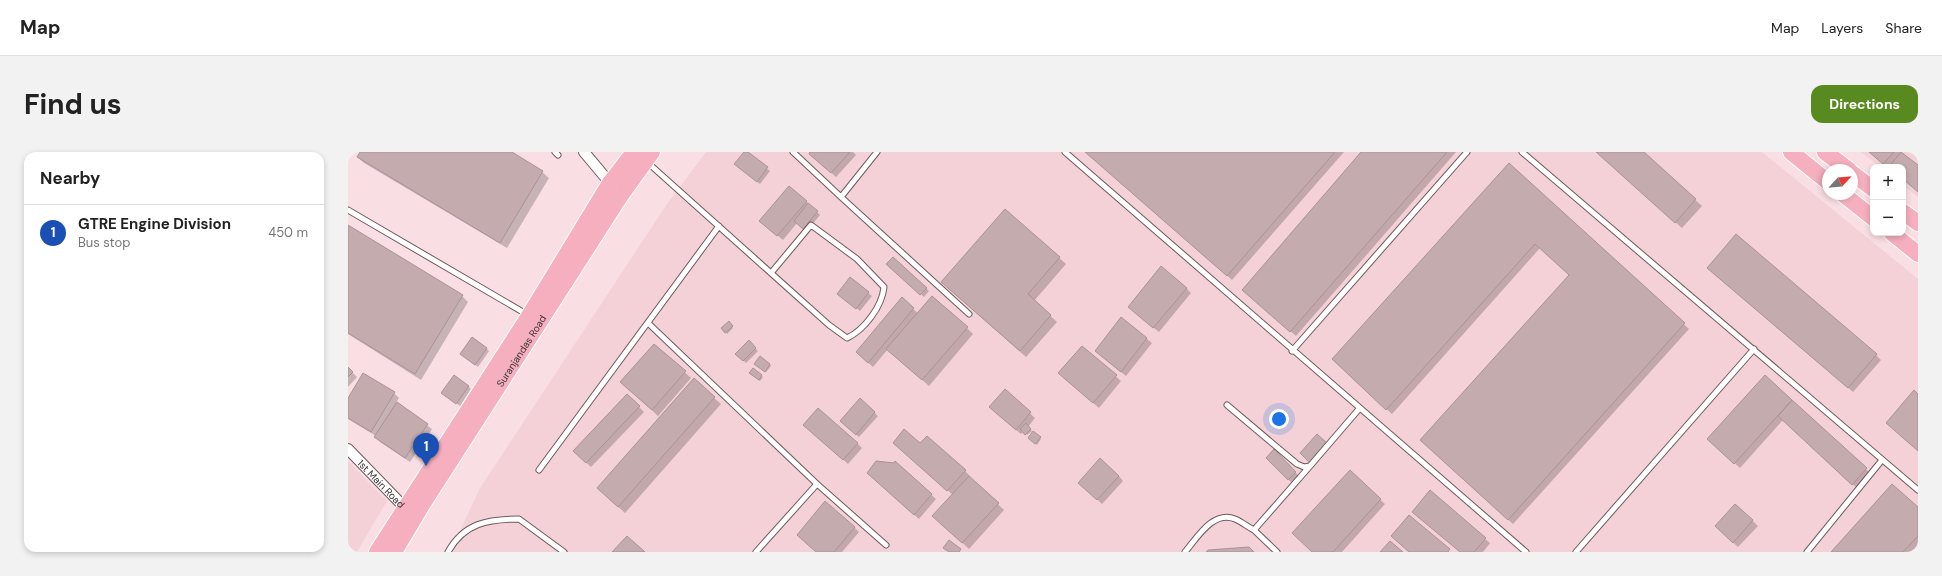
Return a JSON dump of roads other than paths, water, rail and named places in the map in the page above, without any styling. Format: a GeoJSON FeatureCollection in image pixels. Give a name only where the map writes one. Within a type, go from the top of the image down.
{"type":"FeatureCollection","features":[{"type":"Feature","properties":{"kind":"main road"},"geometry":{"type":"LineString","coordinates":[[1791,152],[1822,177]]}},
{"type":"Feature","properties":{"kind":"main road"},"geometry":{"type":"LineString","coordinates":[[1825,152],[1841,164]]}},
{"type":"Feature","properties":{"kind":"main road","name":"Suranjandas Road"},"geometry":{"type":"LineString","coordinates":[[394,552],[410,512],[610,183],[642,154]]}},
{"type":"Feature","properties":{"kind":"main road","name":"Suranjandas Road"},"geometry":{"type":"LineString","coordinates":[[377,552],[410,512],[617,201],[642,154]]}},
{"type":"Feature","properties":{"kind":"main road"},"geometry":{"type":"LineString","coordinates":[[1858,178],[1870,187]]}},
{"type":"Feature","properties":{"kind":"main road"},"geometry":{"type":"LineString","coordinates":[[1850,200],[1870,216]]}},
{"type":"Feature","properties":{"kind":"main road"},"geometry":{"type":"LineString","coordinates":[[1906,214],[1918,224]]}},
{"type":"Feature","properties":{"kind":"main road"},"geometry":{"type":"LineString","coordinates":[[1896,236],[1918,254]]}},
{"type":"Feature","properties":{"kind":"street"},"geometry":{"type":"LineString","coordinates":[[584,152],[610,183]]}},
{"type":"Feature","properties":{"kind":"street","name":"1st Main Road"},"geometry":{"type":"LineString","coordinates":[[348,449],[410,512]]}},
{"type":"Feature","properties":{"kind":"lane"},"geometry":{"type":"LineString","coordinates":[[793,152],[969,314]]}},
{"type":"Feature","properties":{"kind":"lane"},"geometry":{"type":"LineString","coordinates":[[842,196],[877,152]]}},
{"type":"Feature","properties":{"kind":"lane"},"geometry":{"type":"LineString","coordinates":[[1065,152],[1292,351],[1526,552]]}},
{"type":"Feature","properties":{"kind":"lane"},"geometry":{"type":"LineString","coordinates":[[1292,351],[1467,152]]}},
{"type":"Feature","properties":{"kind":"lane"},"geometry":{"type":"LineString","coordinates":[[1522,152],[1918,490]]}},
{"type":"Feature","properties":{"kind":"lane"},"geometry":{"type":"LineString","coordinates":[[642,154],[771,273],[829,325],[847,338],[858,333],[883,299],[884,288],[857,259],[811,225],[771,273]]}},
{"type":"Feature","properties":{"kind":"lane"},"geometry":{"type":"LineString","coordinates":[[348,210],[529,316]]}},
{"type":"Feature","properties":{"kind":"lane"},"geometry":{"type":"LineString","coordinates":[[539,470],[719,226]]}},
{"type":"Feature","properties":{"kind":"lane"},"geometry":{"type":"LineString","coordinates":[[648,323],[817,484],[886,545]]}},
{"type":"Feature","properties":{"kind":"lane"},"geometry":{"type":"LineString","coordinates":[[1576,552],[1754,349]]}},
{"type":"Feature","properties":{"kind":"lane"},"geometry":{"type":"LineString","coordinates":[[1227,405],[1297,464],[1304,468],[1310,466]]}},
{"type":"Feature","properties":{"kind":"lane"},"geometry":{"type":"LineString","coordinates":[[1254,530],[1360,409]]}},
{"type":"Feature","properties":{"kind":"lane"},"geometry":{"type":"LineString","coordinates":[[1806,552],[1882,460]]}},
{"type":"Feature","properties":{"kind":"lane"},"geometry":{"type":"LineString","coordinates":[[756,552],[817,484]]}},
{"type":"Feature","properties":{"kind":"lane"},"geometry":{"type":"LineString","coordinates":[[1185,552],[1212,521],[1234,518],[1254,530],[1277,552]]}},
{"type":"Feature","properties":{"kind":"lane"},"geometry":{"type":"LineString","coordinates":[[448,552],[458,536],[466,530],[490,522],[519,519],[564,552]]}},
{"type":"Feature","properties":{"kind":"place","name":"GTRE Engine Division"},"geometry":{"type":"Point","coordinates":[426,466]}}]}
